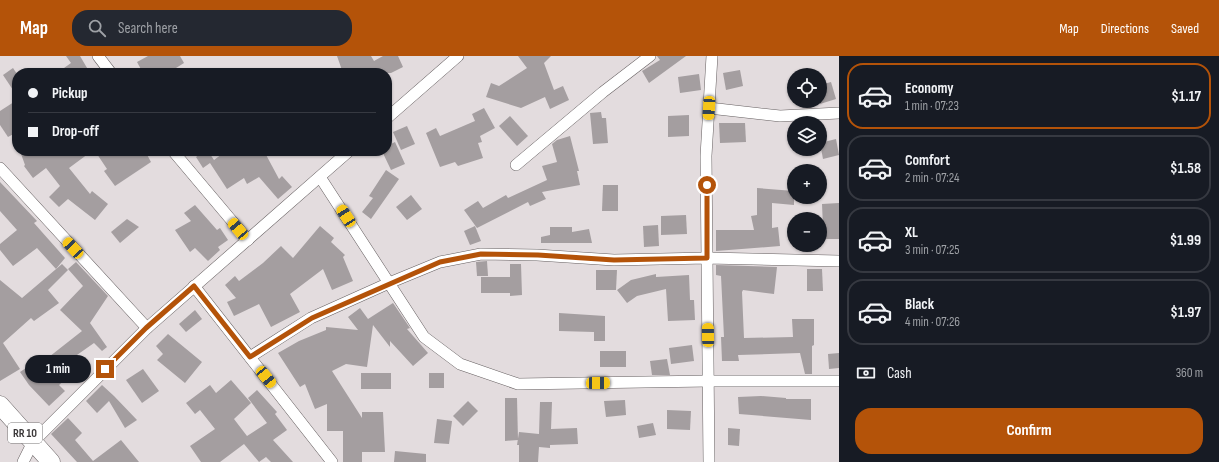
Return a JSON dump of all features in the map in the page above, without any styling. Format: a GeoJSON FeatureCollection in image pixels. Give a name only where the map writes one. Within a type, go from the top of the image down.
{"type":"FeatureCollection","features":[{"type":"Feature","properties":{"kind":"main road","name":"RR 10"},"geometry":{"type":"LineString","coordinates":[[0,405],[51,462]]}},
{"type":"Feature","properties":{"kind":"street"},"geometry":{"type":"LineString","coordinates":[[98,56],[106,68]]}},
{"type":"Feature","properties":{"kind":"street"},"geometry":{"type":"LineString","coordinates":[[392,114],[458,56]]}},
{"type":"Feature","properties":{"kind":"street"},"geometry":{"type":"LineString","coordinates":[[516,165],[603,92],[650,56]]}},
{"type":"Feature","properties":{"kind":"street"},"geometry":{"type":"LineString","coordinates":[[710,462],[706,156],[712,56]]}},
{"type":"Feature","properties":{"kind":"street"},"geometry":{"type":"LineString","coordinates":[[709,108],[780,116],[839,113]]}},
{"type":"Feature","properties":{"kind":"street"},"geometry":{"type":"LineString","coordinates":[[177,156],[248,240]]}},
{"type":"Feature","properties":{"kind":"street"},"geometry":{"type":"LineString","coordinates":[[23,462],[33,442],[146,328],[343,156]]}},
{"type":"Feature","properties":{"kind":"street"},"geometry":{"type":"LineString","coordinates":[[0,168],[146,328]]}},
{"type":"Feature","properties":{"kind":"street"},"geometry":{"type":"LineString","coordinates":[[320,176],[424,337],[460,364],[518,384],[709,381],[839,381]]}},
{"type":"Feature","properties":{"kind":"street"},"geometry":{"type":"LineString","coordinates":[[250,357],[312,318],[389,283],[440,262],[481,254],[538,255],[614,260],[707,258],[839,260]]}},
{"type":"Feature","properties":{"kind":"street"},"geometry":{"type":"LineString","coordinates":[[194,286],[332,462]]}},
{"type":"Feature","properties":{"kind":"building"},"geometry":{"type":"Polygon","coordinates":[[[66,56],[80,56],[87,68],[64,68],[71,63],[66,56]]]}},
{"type":"Feature","properties":{"kind":"building"},"geometry":{"type":"Polygon","coordinates":[[[148,56],[180,56],[184,63],[176,68],[140,68],[137,62],[148,56]]]}},
{"type":"Feature","properties":{"kind":"building"},"geometry":{"type":"Polygon","coordinates":[[[337,56],[371,56],[374,61],[383,56],[398,56],[403,67],[392,72],[392,68],[341,68],[337,56]]]}},
{"type":"Feature","properties":{"kind":"building"},"geometry":{"type":"Polygon","coordinates":[[[518,56],[551,56],[544,63],[554,90],[563,86],[569,100],[550,109],[545,97],[521,108],[486,97],[491,83],[499,86],[527,68],[518,56]]]}},
{"type":"Feature","properties":{"kind":"building"},"geometry":{"type":"Polygon","coordinates":[[[657,56],[686,56],[649,83],[642,71],[660,60],[657,56]]]}},
{"type":"Feature","properties":{"kind":"building"},"geometry":{"type":"Polygon","coordinates":[[[12,69],[12,88],[3,75],[12,69]]]}},
{"type":"Feature","properties":{"kind":"building"},"geometry":{"type":"Polygon","coordinates":[[[740,70],[743,86],[726,90],[723,73],[740,70]]]}},
{"type":"Feature","properties":{"kind":"building"},"geometry":{"type":"Polygon","coordinates":[[[699,74],[701,90],[680,93],[678,77],[699,74]]]}},
{"type":"Feature","properties":{"kind":"building"},"geometry":{"type":"Polygon","coordinates":[[[831,82],[836,99],[827,102],[827,83],[831,82]]]}},
{"type":"Feature","properties":{"kind":"building"},"geometry":{"type":"Polygon","coordinates":[[[12,103],[12,135],[8,137],[0,125],[0,111],[12,103]]]}},
{"type":"Feature","properties":{"kind":"building"},"geometry":{"type":"Polygon","coordinates":[[[484,108],[495,128],[480,136],[482,142],[478,143],[483,158],[458,166],[455,162],[440,167],[426,133],[436,128],[440,136],[475,121],[472,114],[484,108]]]}},
{"type":"Feature","properties":{"kind":"building"},"geometry":{"type":"Polygon","coordinates":[[[601,112],[602,118],[606,118],[608,143],[593,144],[590,113],[601,112]]]}},
{"type":"Feature","properties":{"kind":"building"},"geometry":{"type":"Polygon","coordinates":[[[689,115],[689,136],[668,137],[668,116],[689,115]]]}},
{"type":"Feature","properties":{"kind":"building"},"geometry":{"type":"Polygon","coordinates":[[[510,116],[528,136],[517,146],[499,126],[510,116]]]}},
{"type":"Feature","properties":{"kind":"building"},"geometry":{"type":"Polygon","coordinates":[[[719,123],[745,123],[746,142],[720,143],[719,123]]]}},
{"type":"Feature","properties":{"kind":"building"},"geometry":{"type":"Polygon","coordinates":[[[407,126],[415,144],[401,150],[393,132],[407,126]]]}},
{"type":"Feature","properties":{"kind":"building"},"geometry":{"type":"Polygon","coordinates":[[[570,136],[579,171],[577,171],[580,185],[542,192],[546,199],[530,206],[528,202],[477,228],[464,210],[478,201],[483,208],[506,195],[508,198],[547,180],[542,166],[557,162],[552,144],[557,140],[570,136]]]}},
{"type":"Feature","properties":{"kind":"building"},"geometry":{"type":"Polygon","coordinates":[[[836,139],[839,155],[823,159],[822,156],[827,156],[827,141],[836,139]]]}},
{"type":"Feature","properties":{"kind":"building"},"geometry":{"type":"Polygon","coordinates":[[[395,142],[405,164],[391,170],[384,156],[392,156],[392,144],[395,142]]]}},
{"type":"Feature","properties":{"kind":"building"},"geometry":{"type":"Polygon","coordinates":[[[22,156],[85,156],[69,168],[90,194],[92,191],[108,204],[95,220],[68,199],[59,207],[49,197],[60,186],[46,168],[33,178],[24,166],[22,156]]]}},
{"type":"Feature","properties":{"kind":"building"},"geometry":{"type":"Polygon","coordinates":[[[98,156],[148,156],[151,162],[115,186],[104,171],[107,169],[98,156]]]}},
{"type":"Feature","properties":{"kind":"building"},"geometry":{"type":"Polygon","coordinates":[[[211,156],[214,160],[219,156],[267,156],[279,179],[282,176],[292,187],[278,199],[259,177],[247,184],[244,178],[227,189],[210,163],[203,168],[196,157],[211,156]]]}},
{"type":"Feature","properties":{"kind":"building"},"geometry":{"type":"Polygon","coordinates":[[[386,170],[399,179],[371,219],[362,212],[373,198],[369,196],[386,170]]]}},
{"type":"Feature","properties":{"kind":"building"},"geometry":{"type":"Polygon","coordinates":[[[0,182],[37,221],[34,223],[65,258],[56,269],[37,248],[13,266],[0,250],[0,244],[17,230],[0,211],[0,182]]]}},
{"type":"Feature","properties":{"kind":"building"},"geometry":{"type":"Polygon","coordinates":[[[603,185],[618,185],[618,211],[602,211],[603,185]]]}},
{"type":"Feature","properties":{"kind":"building"},"geometry":{"type":"Polygon","coordinates":[[[757,188],[787,190],[787,204],[794,205],[772,203],[772,228],[778,227],[780,246],[716,251],[716,230],[754,230],[751,216],[757,215],[757,188]]]}},
{"type":"Feature","properties":{"kind":"building"},"geometry":{"type":"Polygon","coordinates":[[[411,195],[422,209],[407,220],[396,207],[411,195]]]}},
{"type":"Feature","properties":{"kind":"building"},"geometry":{"type":"Polygon","coordinates":[[[839,203],[839,239],[827,239],[827,212],[822,212],[822,204],[839,203]]]}},
{"type":"Feature","properties":{"kind":"building"},"geometry":{"type":"Polygon","coordinates":[[[195,205],[217,230],[220,228],[228,240],[218,247],[220,250],[208,261],[195,248],[190,252],[175,230],[191,221],[184,213],[195,205]]]}},
{"type":"Feature","properties":{"kind":"building"},"geometry":{"type":"Polygon","coordinates":[[[686,215],[687,234],[661,235],[661,216],[686,215]]]}},
{"type":"Feature","properties":{"kind":"building"},"geometry":{"type":"Polygon","coordinates":[[[127,219],[139,227],[120,243],[111,232],[127,219]]]}},
{"type":"Feature","properties":{"kind":"building"},"geometry":{"type":"Polygon","coordinates":[[[658,225],[659,246],[644,247],[643,226],[658,225]]]}},
{"type":"Feature","properties":{"kind":"building"},"geometry":{"type":"Polygon","coordinates":[[[320,226],[334,238],[331,242],[345,255],[343,257],[353,281],[332,290],[323,269],[290,294],[300,312],[271,327],[259,304],[234,316],[227,302],[236,298],[225,285],[235,276],[239,281],[263,263],[281,246],[293,258],[320,226]]]}},
{"type":"Feature","properties":{"kind":"building"},"geometry":{"type":"Polygon","coordinates":[[[475,226],[481,241],[470,245],[464,231],[475,226]]]}},
{"type":"Feature","properties":{"kind":"building"},"geometry":{"type":"Polygon","coordinates":[[[550,227],[572,227],[572,232],[589,229],[592,243],[541,243],[541,237],[550,235],[550,227]]]}},
{"type":"Feature","properties":{"kind":"building"},"geometry":{"type":"Polygon","coordinates":[[[487,261],[488,276],[477,276],[476,262],[487,261]]]}},
{"type":"Feature","properties":{"kind":"building"},"geometry":{"type":"Polygon","coordinates":[[[76,262],[108,296],[90,323],[107,347],[102,351],[94,343],[67,362],[75,371],[59,385],[65,391],[49,406],[29,385],[20,372],[38,360],[40,364],[82,331],[60,310],[83,286],[68,269],[76,262]]]}},
{"type":"Feature","properties":{"kind":"building"},"geometry":{"type":"Polygon","coordinates":[[[62,264],[68,270],[48,290],[59,303],[34,321],[31,318],[3,343],[20,369],[0,381],[0,280],[22,298],[62,264]]]}},
{"type":"Feature","properties":{"kind":"building"},"geometry":{"type":"Polygon","coordinates":[[[510,264],[521,264],[522,295],[510,296],[510,293],[481,293],[481,277],[510,277],[510,264]]]}},
{"type":"Feature","properties":{"kind":"building"},"geometry":{"type":"Polygon","coordinates":[[[716,265],[777,267],[774,294],[743,290],[742,292],[744,338],[793,337],[792,319],[814,319],[812,374],[805,374],[800,353],[738,355],[739,361],[722,361],[721,337],[724,337],[721,276],[716,275],[716,265]]]}},
{"type":"Feature","properties":{"kind":"building"},"geometry":{"type":"Polygon","coordinates":[[[807,269],[822,269],[823,291],[807,291],[807,269]]]}},
{"type":"Feature","properties":{"kind":"building"},"geometry":{"type":"Polygon","coordinates":[[[596,270],[617,270],[616,290],[596,290],[596,270]]]}},
{"type":"Feature","properties":{"kind":"building"},"geometry":{"type":"Polygon","coordinates":[[[656,274],[656,277],[689,275],[690,300],[694,300],[695,320],[668,321],[666,289],[637,296],[627,303],[617,290],[631,280],[656,274]]]}},
{"type":"Feature","properties":{"kind":"building"},"geometry":{"type":"Polygon","coordinates":[[[393,303],[410,328],[407,329],[428,353],[413,366],[390,341],[390,347],[373,325],[367,367],[346,364],[332,371],[362,418],[362,412],[383,412],[385,452],[362,452],[362,462],[343,462],[343,431],[327,431],[327,404],[315,409],[305,384],[300,387],[278,353],[299,341],[326,330],[326,327],[358,330],[348,317],[360,308],[368,319],[393,303]]]}},
{"type":"Feature","properties":{"kind":"building"},"geometry":{"type":"Polygon","coordinates":[[[195,310],[202,319],[186,332],[179,324],[195,310]]]}},
{"type":"Feature","properties":{"kind":"building"},"geometry":{"type":"Polygon","coordinates":[[[559,313],[605,316],[605,341],[594,341],[594,332],[559,331],[559,313]]]}},
{"type":"Feature","properties":{"kind":"building"},"geometry":{"type":"Polygon","coordinates":[[[168,334],[202,362],[185,383],[157,360],[163,354],[156,346],[168,334]]]}},
{"type":"Feature","properties":{"kind":"building"},"geometry":{"type":"Polygon","coordinates":[[[692,345],[694,361],[671,364],[669,348],[692,345]]]}},
{"type":"Feature","properties":{"kind":"building"},"geometry":{"type":"Polygon","coordinates":[[[600,351],[626,351],[626,367],[600,367],[600,351]]]}},
{"type":"Feature","properties":{"kind":"building"},"geometry":{"type":"Polygon","coordinates":[[[839,353],[839,368],[829,369],[828,354],[839,353]]]}},
{"type":"Feature","properties":{"kind":"building"},"geometry":{"type":"Polygon","coordinates":[[[667,359],[670,375],[652,375],[650,361],[667,359]]]}},
{"type":"Feature","properties":{"kind":"building"},"geometry":{"type":"Polygon","coordinates":[[[143,369],[159,391],[142,403],[126,380],[143,369]]]}},
{"type":"Feature","properties":{"kind":"building"},"geometry":{"type":"Polygon","coordinates":[[[361,373],[391,373],[391,389],[361,389],[361,373]]]}},
{"type":"Feature","properties":{"kind":"building"},"geometry":{"type":"Polygon","coordinates":[[[429,373],[444,373],[444,388],[429,388],[429,373]]]}},
{"type":"Feature","properties":{"kind":"building"},"geometry":{"type":"Polygon","coordinates":[[[231,380],[251,403],[234,419],[247,436],[267,423],[248,398],[257,390],[277,412],[275,414],[287,430],[273,440],[293,462],[271,462],[266,457],[259,462],[244,444],[220,462],[201,462],[190,446],[215,429],[200,410],[195,414],[186,403],[210,385],[216,393],[231,380]]]}},
{"type":"Feature","properties":{"kind":"building"},"geometry":{"type":"Polygon","coordinates":[[[102,385],[137,420],[125,428],[109,401],[97,413],[86,401],[102,385]]]}},
{"type":"Feature","properties":{"kind":"building"},"geometry":{"type":"Polygon","coordinates":[[[761,396],[786,399],[811,399],[811,420],[739,414],[738,397],[761,396]]]}},
{"type":"Feature","properties":{"kind":"building"},"geometry":{"type":"Polygon","coordinates":[[[505,398],[517,398],[518,440],[505,441],[505,398]]]}},
{"type":"Feature","properties":{"kind":"building"},"geometry":{"type":"Polygon","coordinates":[[[625,400],[626,415],[606,417],[604,401],[625,400]]]}},
{"type":"Feature","properties":{"kind":"building"},"geometry":{"type":"Polygon","coordinates":[[[468,401],[478,411],[463,426],[453,416],[468,401]]]}},
{"type":"Feature","properties":{"kind":"building"},"geometry":{"type":"Polygon","coordinates":[[[540,402],[552,402],[551,429],[577,428],[578,444],[550,445],[550,448],[539,447],[538,462],[519,462],[519,445],[517,445],[519,432],[539,434],[540,402]]]}},
{"type":"Feature","properties":{"kind":"building"},"geometry":{"type":"Polygon","coordinates":[[[667,410],[691,411],[690,430],[667,429],[667,410]]]}},
{"type":"Feature","properties":{"kind":"building"},"geometry":{"type":"Polygon","coordinates":[[[68,418],[82,433],[75,440],[93,461],[121,440],[139,462],[77,462],[51,434],[68,418]]]}},
{"type":"Feature","properties":{"kind":"building"},"geometry":{"type":"Polygon","coordinates":[[[437,419],[452,421],[449,444],[434,443],[437,419]]]}},
{"type":"Feature","properties":{"kind":"building"},"geometry":{"type":"Polygon","coordinates":[[[653,423],[656,435],[639,438],[637,426],[653,423]]]}},
{"type":"Feature","properties":{"kind":"building"},"geometry":{"type":"Polygon","coordinates":[[[728,428],[740,429],[739,446],[728,445],[728,428]]]}},
{"type":"Feature","properties":{"kind":"building"},"geometry":{"type":"Polygon","coordinates":[[[395,451],[426,454],[426,462],[394,462],[395,451]]]}},
{"type":"Feature","properties":{"kind":"route"},"geometry":{"type":"LineString","coordinates":[[105,369],[146,328],[194,286],[250,357],[312,318],[389,283],[440,262],[481,254],[538,255],[614,260],[707,258],[707,185]]}}]}
